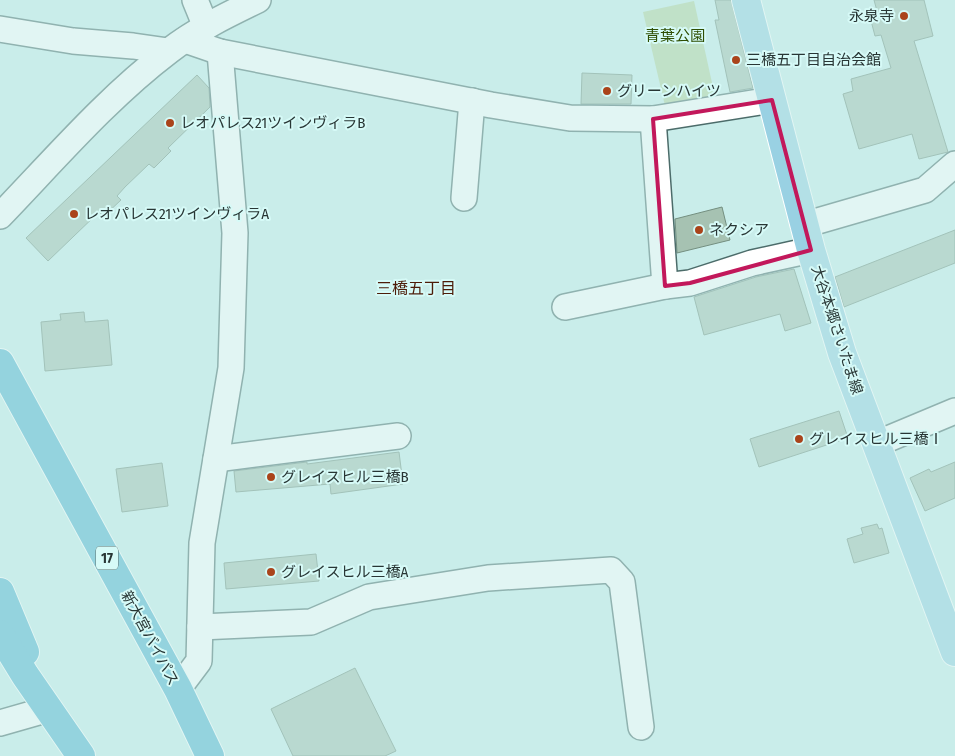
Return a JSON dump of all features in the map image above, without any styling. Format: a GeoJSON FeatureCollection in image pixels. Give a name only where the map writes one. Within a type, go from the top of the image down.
{"type":"FeatureCollection","features":[{"type":"Feature","properties":{"kind":"highway","name":"新大宮バイパス"},"geometry":{"type":"LineString","coordinates":[[0,363],[178,689],[210,756]]}},
{"type":"Feature","properties":{"kind":"highway"},"geometry":{"type":"LineString","coordinates":[[0,592],[49,709]]}},
{"type":"Feature","properties":{"kind":"highway"},"geometry":{"type":"LineString","coordinates":[[0,634],[25,675],[81,756]]}},
{"type":"Feature","properties":{"kind":"main road","name":"大谷本郷さいたま線"},"geometry":{"type":"LineString","coordinates":[[746,0],[808,238],[842,353],[955,652]]}},
{"type":"Feature","properties":{"kind":"street"},"geometry":{"type":"LineString","coordinates":[[195,0],[206,27]]}},
{"type":"Feature","properties":{"kind":"street"},"geometry":{"type":"LineString","coordinates":[[0,216],[128,85],[176,46],[206,27],[258,0]]}},
{"type":"Feature","properties":{"kind":"street"},"geometry":{"type":"LineString","coordinates":[[0,29],[73,41],[133,46],[176,46],[220,52],[570,118],[652,119],[772,100]]}},
{"type":"Feature","properties":{"kind":"street"},"geometry":{"type":"LineString","coordinates":[[178,689],[199,661],[202,542],[231,368],[235,233],[220,52]]}},
{"type":"Feature","properties":{"kind":"street"},"geometry":{"type":"LineString","coordinates":[[464,198],[472,101]]}},
{"type":"Feature","properties":{"kind":"street"},"geometry":{"type":"LineString","coordinates":[[652,119],[664,286]]}},
{"type":"Feature","properties":{"kind":"street"},"geometry":{"type":"LineString","coordinates":[[565,307],[664,286],[690,283],[752,263],[925,190],[955,164]]}},
{"type":"Feature","properties":{"kind":"street"},"geometry":{"type":"LineString","coordinates":[[876,444],[955,411]]}},
{"type":"Feature","properties":{"kind":"street"},"geometry":{"type":"LineString","coordinates":[[216,459],[398,436]]}},
{"type":"Feature","properties":{"kind":"street"},"geometry":{"type":"LineString","coordinates":[[200,627],[311,622],[369,597],[488,578],[611,570],[622,582],[641,727]]}},
{"type":"Feature","properties":{"kind":"street"},"geometry":{"type":"LineString","coordinates":[[0,723],[49,709]]}},
{"type":"Feature","properties":{"kind":"highlighted area"},"geometry":{"type":"Polygon","coordinates":[[[772,100],[811,250],[690,283],[665,286],[653,119],[772,100]]]}},
{"type":"Feature","properties":{"kind":"green space","name":"青葉公園"},"geometry":{"type":"Polygon","coordinates":[[[694,1],[716,101],[666,110],[643,12],[694,1]]]}},
{"type":"Feature","properties":{"kind":"building"},"geometry":{"type":"Polygon","coordinates":[[[715,0],[731,0],[753,88],[730,92],[715,20],[719,20],[715,0]]]}},
{"type":"Feature","properties":{"kind":"building"},"geometry":{"type":"Polygon","coordinates":[[[874,0],[924,0],[933,36],[914,41],[948,152],[919,159],[912,134],[859,149],[843,94],[853,91],[851,79],[891,68],[881,35],[875,36],[869,13],[877,11],[874,0]]]}},
{"type":"Feature","properties":{"kind":"building","name":"グリーンハイツ"},"geometry":{"type":"Polygon","coordinates":[[[582,73],[632,75],[631,104],[581,104],[582,73]]]}},
{"type":"Feature","properties":{"kind":"building"},"geometry":{"type":"Polygon","coordinates":[[[197,75],[209,88],[210,107],[168,148],[171,151],[154,168],[149,164],[125,187],[117,196],[121,200],[104,216],[99,212],[48,261],[26,238],[197,75]]]}},
{"type":"Feature","properties":{"kind":"building","name":"ネクシア"},"geometry":{"type":"Polygon","coordinates":[[[722,207],[730,240],[677,253],[675,219],[722,207]]]}},
{"type":"Feature","properties":{"kind":"building"},"geometry":{"type":"Polygon","coordinates":[[[955,230],[955,263],[844,307],[835,277],[955,230]]]}},
{"type":"Feature","properties":{"kind":"building"},"geometry":{"type":"Polygon","coordinates":[[[794,269],[811,323],[785,331],[780,314],[704,335],[694,297],[756,277],[794,269]]]}},
{"type":"Feature","properties":{"kind":"building"},"geometry":{"type":"Polygon","coordinates":[[[84,312],[85,322],[108,320],[112,365],[45,371],[41,322],[61,320],[60,314],[84,312]]]}},
{"type":"Feature","properties":{"kind":"building","name":"グレイスヒル三橋Ⅰ"},"geometry":{"type":"Polygon","coordinates":[[[839,411],[848,438],[759,467],[750,439],[839,411]]]}},
{"type":"Feature","properties":{"kind":"building"},"geometry":{"type":"Polygon","coordinates":[[[399,452],[403,484],[331,494],[330,484],[236,492],[234,471],[399,452]]]}},
{"type":"Feature","properties":{"kind":"building"},"geometry":{"type":"Polygon","coordinates":[[[955,462],[955,498],[925,511],[910,478],[929,469],[931,472],[955,462]]]}},
{"type":"Feature","properties":{"kind":"building"},"geometry":{"type":"Polygon","coordinates":[[[162,463],[168,506],[122,512],[116,469],[162,463]]]}},
{"type":"Feature","properties":{"kind":"building"},"geometry":{"type":"Polygon","coordinates":[[[877,524],[879,529],[882,528],[889,553],[854,563],[847,539],[863,534],[861,528],[877,524]]]}},
{"type":"Feature","properties":{"kind":"building","name":"グレイスヒル三橋A"},"geometry":{"type":"Polygon","coordinates":[[[316,554],[319,581],[226,589],[224,563],[316,554]]]}},
{"type":"Feature","properties":{"kind":"building"},"geometry":{"type":"Polygon","coordinates":[[[355,668],[396,751],[385,756],[293,756],[271,709],[355,668]]]}},
{"type":"Feature","properties":{"kind":"place","name":"永泉寺"},"geometry":{"type":"Point","coordinates":[904,16]}},
{"type":"Feature","properties":{"kind":"place","name":"三橋五丁目自治会館"},"geometry":{"type":"Point","coordinates":[736,60]}},
{"type":"Feature","properties":{"kind":"place","name":"グリーンハイツ"},"geometry":{"type":"Point","coordinates":[607,91]}},
{"type":"Feature","properties":{"kind":"place","name":"レオパレス21ツインヴィラB"},"geometry":{"type":"Point","coordinates":[170,123]}},
{"type":"Feature","properties":{"kind":"place","name":"レオパレス21ツインヴィラA"},"geometry":{"type":"Point","coordinates":[74,214]}},
{"type":"Feature","properties":{"kind":"place","name":"ネクシア"},"geometry":{"type":"Point","coordinates":[699,230]}},
{"type":"Feature","properties":{"kind":"place","name":"グレイスヒル三橋Ⅰ"},"geometry":{"type":"Point","coordinates":[799,439]}},
{"type":"Feature","properties":{"kind":"place","name":"グレイスヒル三橋B"},"geometry":{"type":"Point","coordinates":[271,477]}},
{"type":"Feature","properties":{"kind":"place","name":"グレイスヒル三橋A"},"geometry":{"type":"Point","coordinates":[271,572]}},
{"type":"Feature","properties":{"kind":"district","name":"三橋五丁目"},"geometry":{"type":"Point","coordinates":[416,288]}}]}
